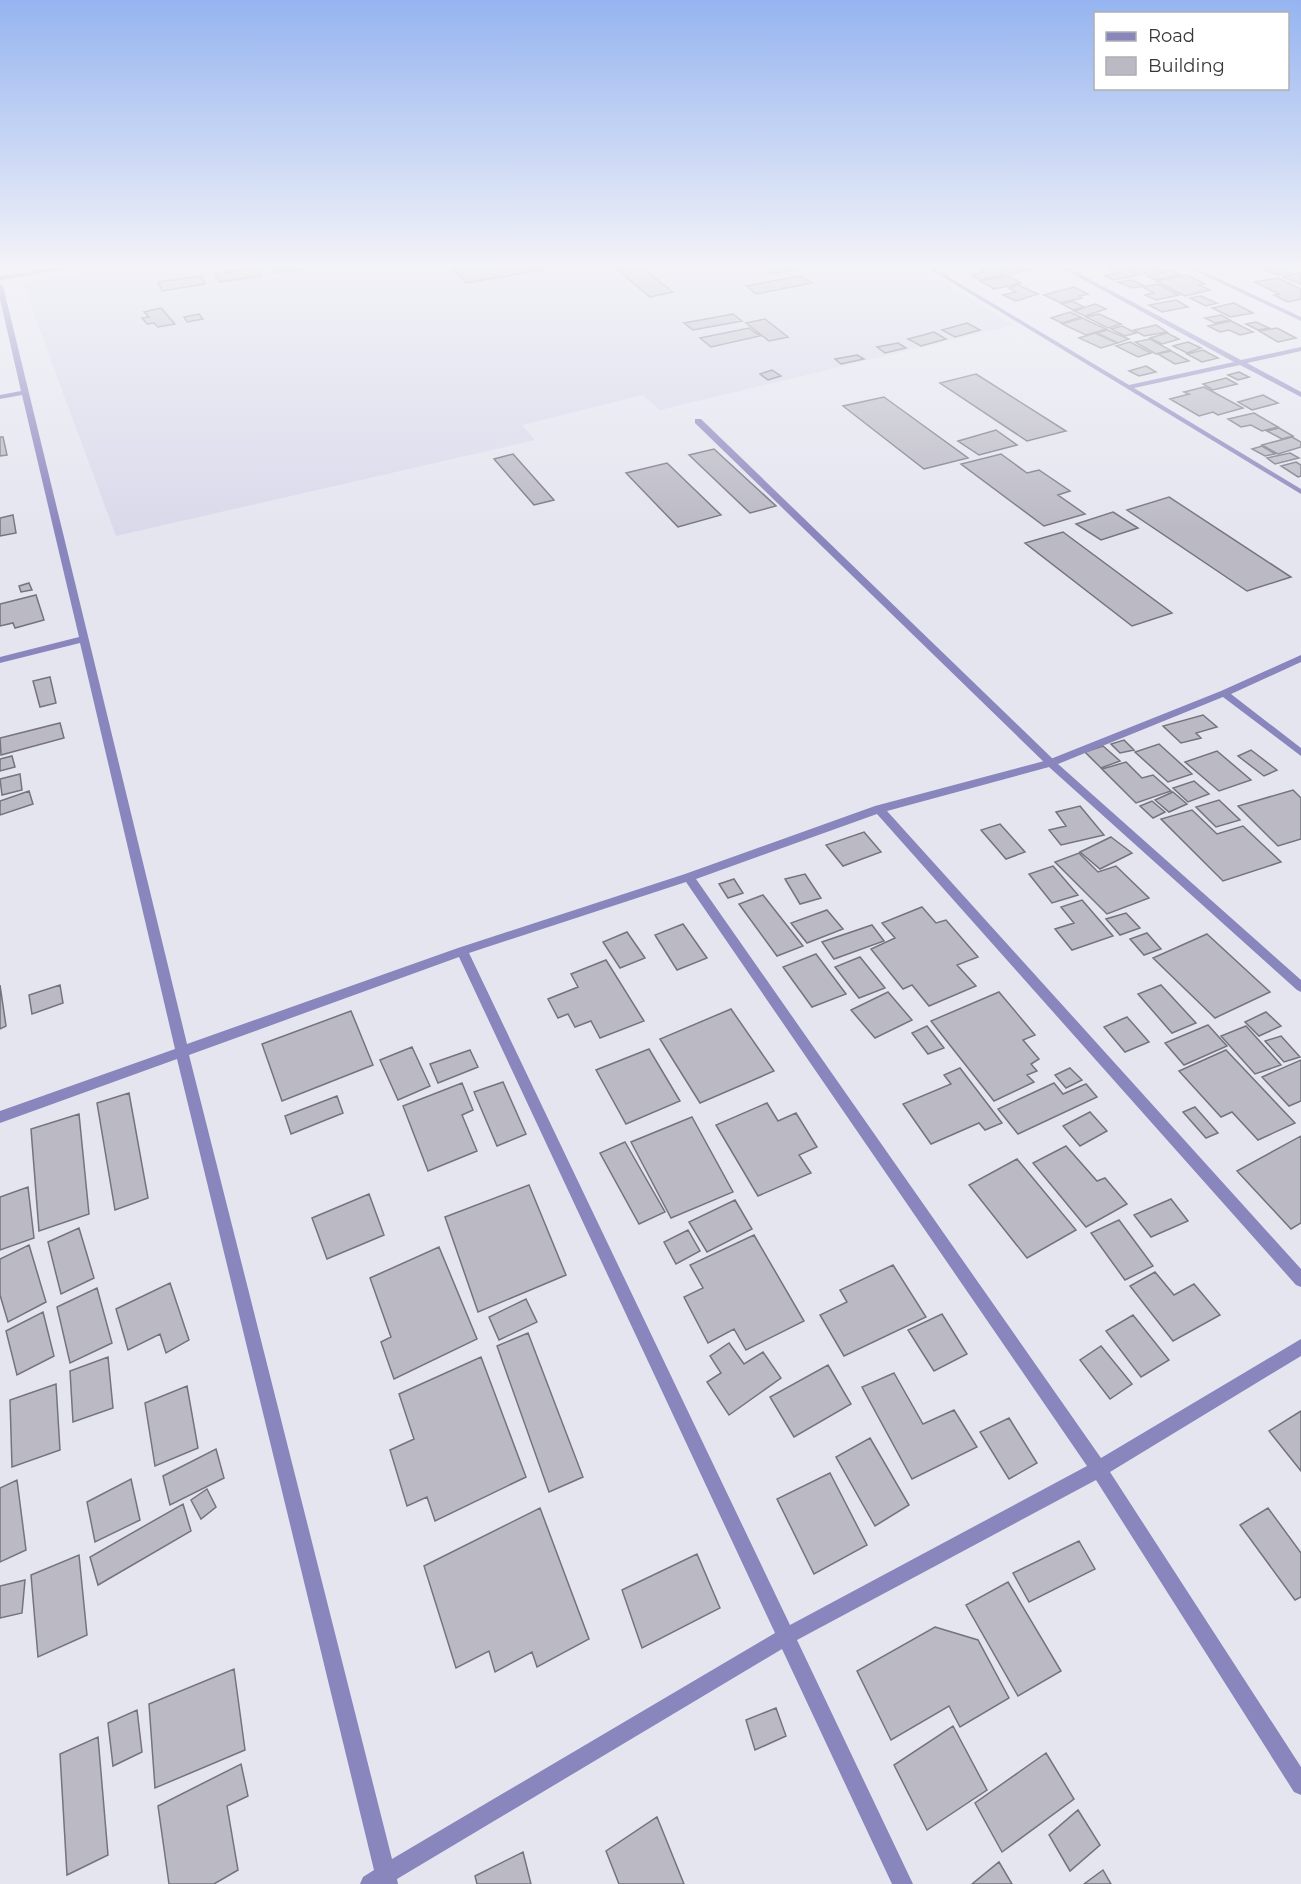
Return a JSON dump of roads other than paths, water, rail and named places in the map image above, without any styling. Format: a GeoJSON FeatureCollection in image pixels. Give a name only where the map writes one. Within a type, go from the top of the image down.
{"type":"FeatureCollection","features":[{"type":"Feature","properties":{"kind":"street"},"geometry":{"type":"LineString","coordinates":[[16,356],[382,1881],[787,1636],[1099,1469],[1301,1347]]}},
{"type":"Feature","properties":{"kind":"street"},"geometry":{"type":"LineString","coordinates":[[1078,356],[1301,492]]}},
{"type":"Feature","properties":{"kind":"street"},"geometry":{"type":"LineString","coordinates":[[1229,356],[1301,395]]}},
{"type":"Feature","properties":{"kind":"street"},"geometry":{"type":"LineString","coordinates":[[1130,387],[1274,356]]}},
{"type":"Feature","properties":{"kind":"street"},"geometry":{"type":"LineString","coordinates":[[0,398],[24,393]]}},
{"type":"Feature","properties":{"kind":"street"},"geometry":{"type":"LineString","coordinates":[[698,420],[1051,763],[1301,987]]}},
{"type":"Feature","properties":{"kind":"street"},"geometry":{"type":"LineString","coordinates":[[0,660],[84,639]]}},
{"type":"Feature","properties":{"kind":"street"},"geometry":{"type":"LineString","coordinates":[[0,1117],[462,951],[689,877],[879,809],[1051,763],[1224,693],[1301,658]]}},
{"type":"Feature","properties":{"kind":"street"},"geometry":{"type":"LineString","coordinates":[[1224,693],[1301,753]]}},
{"type":"Feature","properties":{"kind":"street"},"geometry":{"type":"LineString","coordinates":[[879,809],[1301,1280]]}},
{"type":"Feature","properties":{"kind":"street"},"geometry":{"type":"LineString","coordinates":[[689,877],[1099,1469],[1301,1785]]}},
{"type":"Feature","properties":{"kind":"street"},"geometry":{"type":"LineString","coordinates":[[462,951],[903,1884]]}}]}
